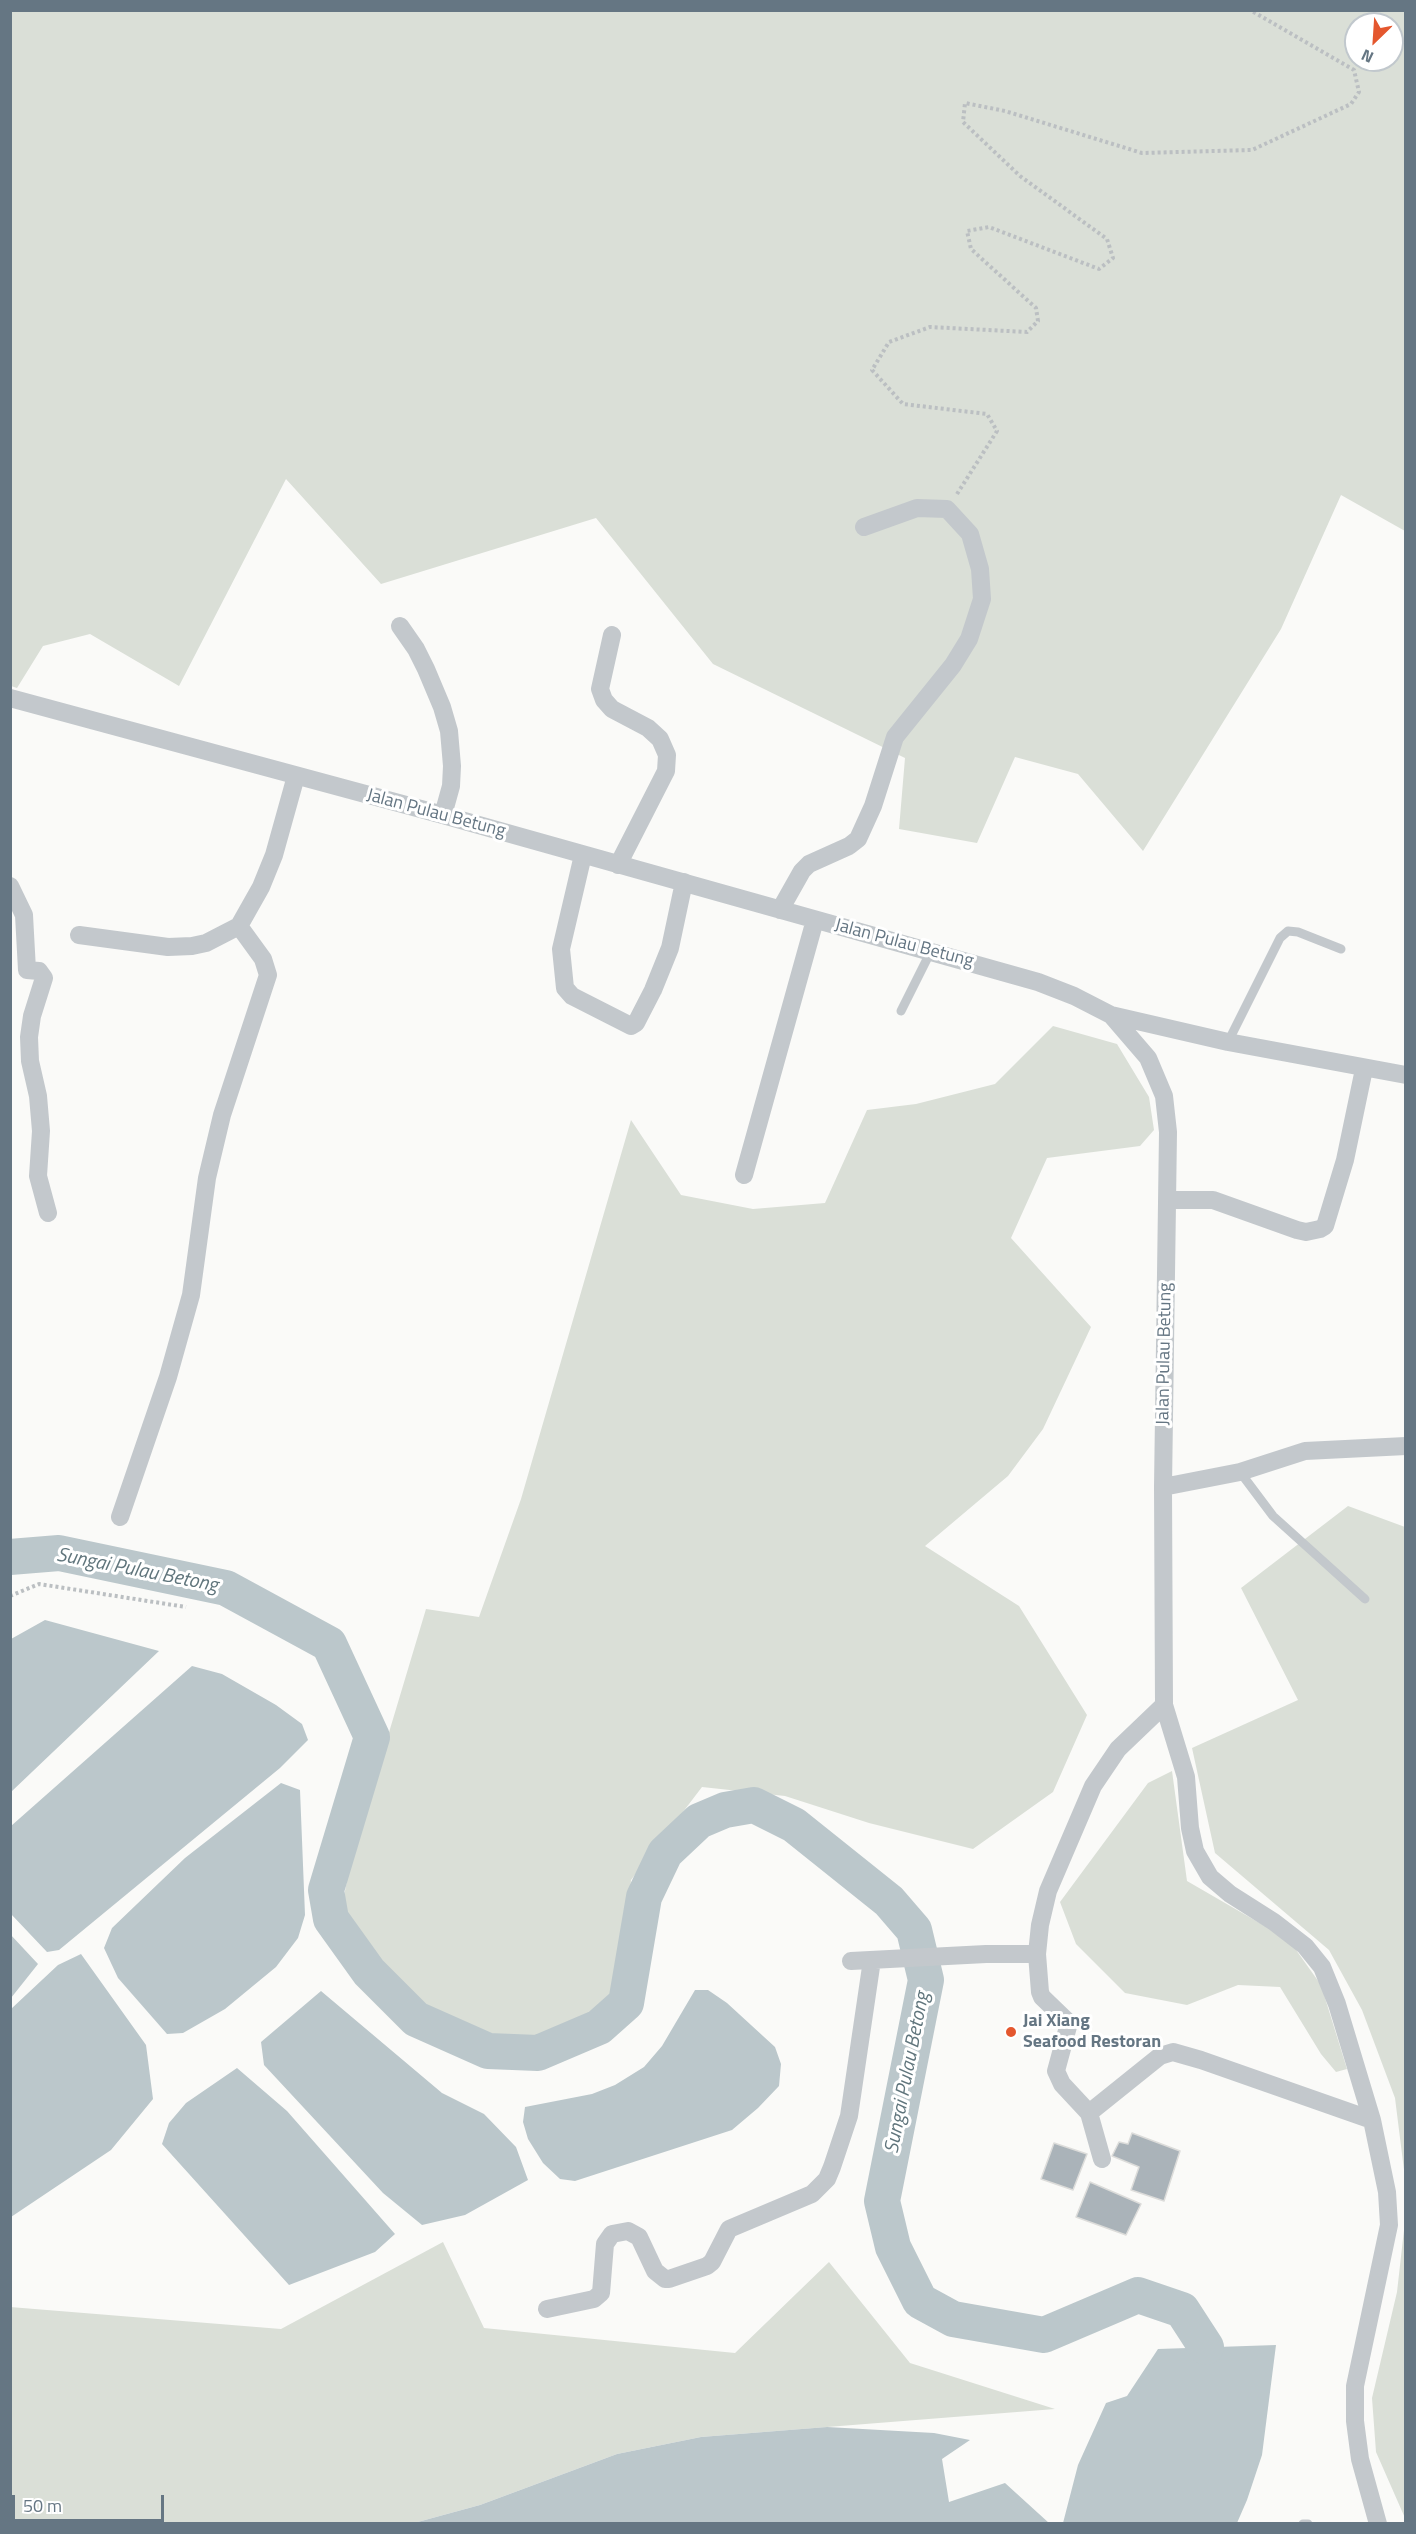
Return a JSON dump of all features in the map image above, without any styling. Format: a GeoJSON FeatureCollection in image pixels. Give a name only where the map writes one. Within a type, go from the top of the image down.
{"type":"FeatureCollection","features":[{"type":"Feature","properties":{"kind":"street"},"geometry":{"type":"LineString","coordinates":[[780,910],[802,871],[809,864],[849,846],[858,839],[880,786],[895,737],[953,665],[969,639],[978,617],[983,584],[970,534],[948,509],[917,508],[864,527]]}},
{"type":"Feature","properties":{"kind":"street"},"geometry":{"type":"LineString","coordinates":[[400,626],[421,659],[442,706],[449,731],[451,786],[443,815]]}},
{"type":"Feature","properties":{"kind":"street"},"geometry":{"type":"LineString","coordinates":[[612,636],[600,689],[604,700],[612,709],[648,728],[660,739],[667,755],[666,771],[618,865]]}},
{"type":"Feature","properties":{"kind":"street","name":"Jalan Pulau Betung"},"geometry":{"type":"LineString","coordinates":[[10,698],[443,815],[1038,982],[1074,996],[1111,1015],[1148,1058],[1164,1096],[1168,1132],[1163,1487],[1164,1705],[1186,1777],[1190,1828],[1195,1851],[1210,1877],[1230,1894],[1274,1922],[1305,1946],[1322,1967],[1337,2004],[1372,2120],[1387,2192],[1389,2225],[1355,2386],[1354,2421],[1360,2459],[1378,2523]]}},
{"type":"Feature","properties":{"kind":"street"},"geometry":{"type":"LineString","coordinates":[[79,935],[168,947],[192,946],[206,943],[239,926],[261,887],[274,855],[296,776]]}},
{"type":"Feature","properties":{"kind":"street"},"geometry":{"type":"LineString","coordinates":[[583,855],[561,949],[565,988],[572,996],[631,1026],[636,1023],[670,948],[684,882]]}},
{"type":"Feature","properties":{"kind":"street"},"geometry":{"type":"LineString","coordinates":[[10,886],[24,915],[19,974],[39,971],[44,978],[32,1017],[29,1036],[30,1061],[38,1096],[41,1131],[38,1176],[48,1213]]}},
{"type":"Feature","properties":{"kind":"street"},"geometry":{"type":"LineString","coordinates":[[744,1175],[815,920]]}},
{"type":"Feature","properties":{"kind":"street"},"geometry":{"type":"LineString","coordinates":[[120,1517],[168,1377],[191,1296],[207,1178],[222,1115],[268,975],[263,959],[239,926]]}},
{"type":"Feature","properties":{"kind":"street"},"geometry":{"type":"LineString","coordinates":[[1111,1015],[1228,1042],[1406,1075]]}},
{"type":"Feature","properties":{"kind":"street"},"geometry":{"type":"LineString","coordinates":[[1168,1200],[1213,1200],[1306,1232],[1325,1226],[1347,1151],[1364,1069]]}},
{"type":"Feature","properties":{"kind":"street"},"geometry":{"type":"LineString","coordinates":[[1163,1487],[1240,1472],[1305,1451],[1406,1446]]}},
{"type":"Feature","properties":{"kind":"street"},"geometry":{"type":"LineString","coordinates":[[1102,2159],[1089,2113],[1057,2076],[1056,2071],[1069,2023],[1042,1997],[1037,1954],[1040,1925],[1048,1891],[1094,1786],[1118,1749],[1164,1705]]}},
{"type":"Feature","properties":{"kind":"street"},"geometry":{"type":"LineString","coordinates":[[851,1961],[986,1954],[1037,1954]]}},
{"type":"Feature","properties":{"kind":"street"},"geometry":{"type":"LineString","coordinates":[[547,2309],[598,2296],[603,2288],[605,2244],[612,2234],[628,2231],[639,2237],[655,2271],[664,2279],[669,2279],[707,2266],[712,2262],[729,2229],[812,2194],[827,2179],[849,2115],[876,1960]]}},
{"type":"Feature","properties":{"kind":"street"},"geometry":{"type":"LineString","coordinates":[[1089,2113],[1160,2056],[1173,2052],[1202,2060],[1372,2120]]}},
{"type":"Feature","properties":{"kind":"lane"},"geometry":{"type":"LineString","coordinates":[[1228,1042],[1280,938],[1288,931],[1298,932],[1341,949]]}},
{"type":"Feature","properties":{"kind":"lane"},"geometry":{"type":"LineString","coordinates":[[901,1011],[931,951]]}},
{"type":"Feature","properties":{"kind":"lane"},"geometry":{"type":"LineString","coordinates":[[1240,1472],[1273,1516],[1365,1599]]}},
{"type":"Feature","properties":{"kind":"lane"},"geometry":{"type":"LineString","coordinates":[[1303,2523],[1308,2523]]}},
{"type":"Feature","properties":{"kind":"path"},"geometry":{"type":"LineString","coordinates":[[948,509],[997,431],[987,414],[903,404],[872,370],[889,342],[930,327],[1027,332],[1038,321],[1036,308],[971,249],[967,231],[989,227],[1099,269],[1113,258],[1107,239],[1020,176],[963,122],[965,103],[1005,111],[1142,153],[1252,150],[1351,104],[1359,92],[1354,70],[1250,10]]}},
{"type":"Feature","properties":{"kind":"path"},"geometry":{"type":"LineString","coordinates":[[10,1596],[39,1584],[186,1607]]}},
{"type":"Feature","properties":{"kind":"shaded area"},"geometry":{"type":"Polygon","coordinates":[[[10,11],[1405,11],[1405,531],[1341,495],[1281,629],[1143,851],[1078,774],[1015,757],[977,843],[899,829],[905,758],[713,664],[596,518],[381,584],[286,479],[179,686],[90,634],[43,646],[17,688],[11,686],[10,11]]]}},
{"type":"Feature","properties":{"kind":"shaded area"},"geometry":{"type":"Polygon","coordinates":[[[1053,1026],[1117,1044],[1149,1097],[1154,1130],[1140,1146],[1047,1158],[1011,1238],[1091,1327],[1043,1429],[1008,1476],[925,1546],[1019,1606],[1087,1715],[1053,1792],[973,1849],[869,1823],[785,1796],[702,1787],[631,1880],[623,1987],[564,2031],[503,2042],[429,2013],[385,1970],[342,1907],[351,1859],[426,1609],[479,1617],[521,1499],[631,1120],[681,1195],[753,1209],[825,1203],[867,1110],[916,1104],[995,1084],[1053,1026]]]}},
{"type":"Feature","properties":{"kind":"shaded area"},"geometry":{"type":"Polygon","coordinates":[[[1348,1506],[1405,1527],[1405,2178],[1395,2098],[1362,2010],[1329,1950],[1215,1853],[1192,1748],[1298,1700],[1241,1588],[1348,1506]]]}},
{"type":"Feature","properties":{"kind":"shaded area"},"geometry":{"type":"Polygon","coordinates":[[[45,1620],[159,1651],[11,1792],[11,1639],[45,1620]]]}},
{"type":"Feature","properties":{"kind":"shaded area"},"geometry":{"type":"Polygon","coordinates":[[[192,1666],[222,1674],[276,1705],[302,1724],[308,1740],[280,1768],[59,1950],[47,1952],[11,1914],[11,1826],[192,1666]]]}},
{"type":"Feature","properties":{"kind":"shaded area"},"geometry":{"type":"Polygon","coordinates":[[[1172,1771],[1187,1881],[1289,1940],[1321,1985],[1347,2069],[1336,2072],[1321,2054],[1280,1987],[1238,1985],[1187,2005],[1125,1993],[1076,1944],[1060,1902],[1148,1783],[1172,1771]]]}},
{"type":"Feature","properties":{"kind":"shaded area"},"geometry":{"type":"Polygon","coordinates":[[[281,1783],[300,1790],[305,1915],[298,1938],[276,1967],[225,2009],[183,2033],[167,2034],[118,1978],[104,1948],[112,1928],[185,1858],[281,1783]]]}},
{"type":"Feature","properties":{"kind":"shaded area"},"geometry":{"type":"Polygon","coordinates":[[[10,1934],[38,1964],[11,1998],[10,1998],[10,1934]]]}},
{"type":"Feature","properties":{"kind":"shaded area"},"geometry":{"type":"Polygon","coordinates":[[[81,1954],[146,2045],[153,2099],[111,2150],[11,2217],[11,2009],[58,1965],[81,1954]]]}},
{"type":"Feature","properties":{"kind":"shaded area"},"geometry":{"type":"Polygon","coordinates":[[[695,1990],[708,1990],[727,2003],[775,2047],[781,2064],[779,2086],[732,2130],[575,2181],[560,2179],[543,2163],[528,2139],[523,2122],[525,2107],[592,2094],[615,2085],[644,2067],[662,2046],[695,1990]]]}},
{"type":"Feature","properties":{"kind":"shaded area"},"geometry":{"type":"Polygon","coordinates":[[[321,1991],[442,2093],[484,2114],[516,2147],[528,2180],[465,2215],[422,2225],[383,2193],[264,2065],[261,2042],[321,1991]]]}},
{"type":"Feature","properties":{"kind":"shaded area"},"geometry":{"type":"Polygon","coordinates":[[[237,2068],[287,2111],[395,2234],[375,2252],[289,2285],[162,2144],[169,2123],[186,2103],[237,2068]]]}},
{"type":"Feature","properties":{"kind":"shaded area"},"geometry":{"type":"Polygon","coordinates":[[[1405,2221],[1405,2518],[1376,2452],[1372,2398],[1397,2292],[1405,2221]]]}},
{"type":"Feature","properties":{"kind":"shaded area"},"geometry":{"type":"Polygon","coordinates":[[[443,2242],[484,2328],[735,2353],[829,2262],[910,2363],[1055,2409],[701,2437],[617,2454],[480,2505],[414,2523],[11,2523],[10,2307],[281,2329],[443,2242]]]}},
{"type":"Feature","properties":{"kind":"shaded area"},"geometry":{"type":"Polygon","coordinates":[[[1276,2345],[1262,2455],[1237,2523],[1063,2523],[1078,2465],[1106,2403],[1127,2396],[1158,2349],[1276,2345]]]}},
{"type":"Feature","properties":{"kind":"shaded area"},"geometry":{"type":"Polygon","coordinates":[[[827,2427],[934,2433],[970,2440],[942,2459],[949,2502],[1005,2483],[1049,2523],[414,2523],[480,2505],[617,2454],[701,2437],[827,2427]]]}},
{"type":"Feature","properties":{"kind":"building"},"geometry":{"type":"Polygon","coordinates":[[[1132,2133],[1180,2151],[1164,2201],[1131,2190],[1139,2167],[1112,2156],[1119,2142],[1128,2144],[1132,2133]]]}},
{"type":"Feature","properties":{"kind":"building"},"geometry":{"type":"Polygon","coordinates":[[[1054,2143],[1087,2154],[1073,2190],[1041,2179],[1054,2143]]]}},
{"type":"Feature","properties":{"kind":"building"},"geometry":{"type":"Polygon","coordinates":[[[1090,2182],[1141,2204],[1126,2235],[1076,2217],[1090,2182]]]}},
{"type":"Feature","properties":{"kind":"waterway","name":"Sungai Pulau Betong"},"geometry":{"type":"LineString","coordinates":[[10,1557],[59,1553],[226,1588],[329,1644],[372,1737],[326,1890],[331,1919],[369,1972],[416,2019],[488,2051],[538,2053],[599,2027],[626,2003],[644,1897],[665,1853],[699,1821],[725,1810],[754,1805],[794,1825],[889,1901],[914,1930],[926,1980],[882,2201],[893,2247],[920,2301],[953,2319],[1044,2335],[1138,2295],[1182,2310],[1206,2347]]}},
{"type":"Feature","properties":{"kind":"place","name":"Jai Xiang Seafood Restoran"},"geometry":{"type":"Point","coordinates":[1011,2032]}}]}
